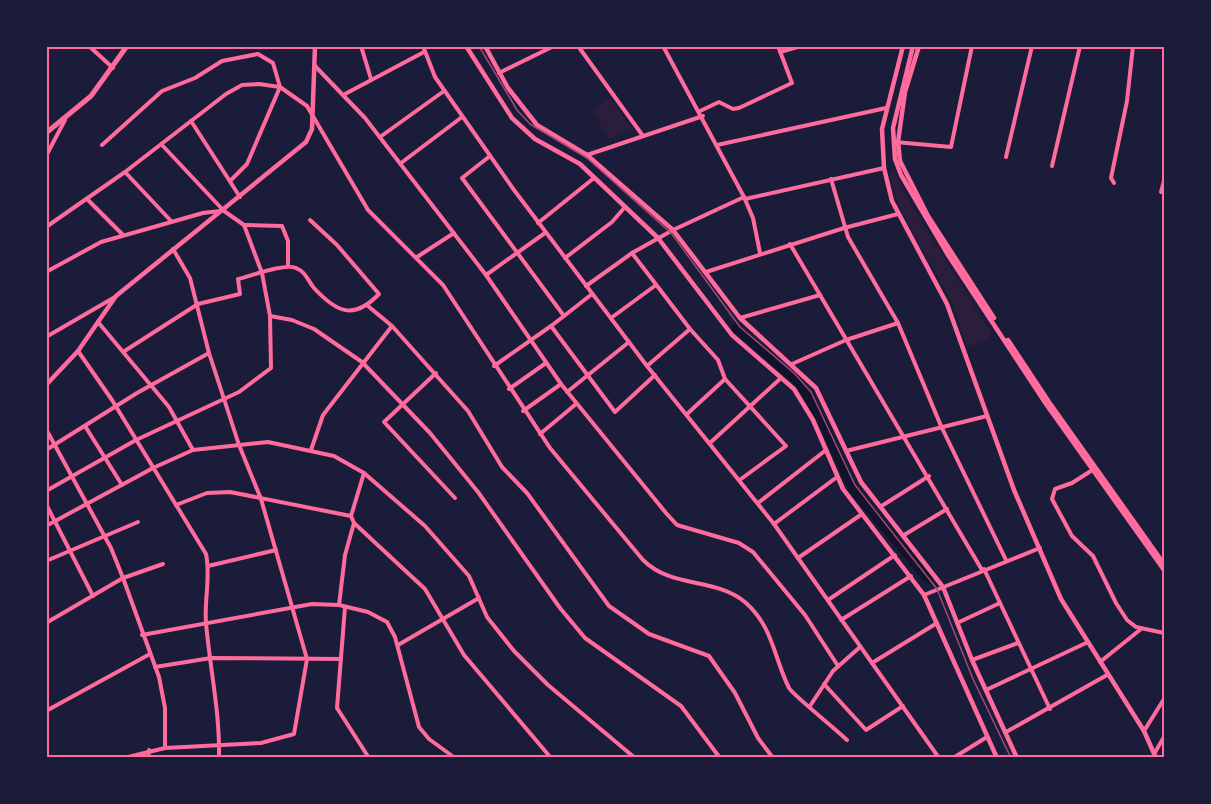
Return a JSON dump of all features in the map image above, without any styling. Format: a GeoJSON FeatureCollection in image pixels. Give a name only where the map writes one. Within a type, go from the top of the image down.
{"type":"FeatureCollection","features":[{"type":"Feature","properties":{"kind":"main road"},"geometry":{"type":"LineString","coordinates":[[46,133],[92,96],[114,68],[127,46]]}},
{"type":"Feature","properties":{"kind":"main road"},"geometry":{"type":"LineString","coordinates":[[46,385],[78,351],[116,297],[306,142],[312,129],[315,46]]}},
{"type":"Feature","properties":{"kind":"main road"},"geometry":{"type":"LineString","coordinates":[[466,46],[512,118],[529,135],[570,157],[658,238],[732,335],[794,389],[807,408],[837,477],[862,514],[896,554],[924,595],[997,758]]}},
{"type":"Feature","properties":{"kind":"main road"},"geometry":{"type":"LineString","coordinates":[[485,46],[499,73],[537,125],[587,155],[673,230],[740,318],[816,388],[861,482],[944,586],[972,660],[1017,758]]}},
{"type":"Feature","properties":{"kind":"main road"},"geometry":{"type":"LineString","coordinates":[[903,46],[886,108],[882,140],[884,168],[898,214],[947,304],[1014,490],[1060,599],[1144,731],[1154,755]]}},
{"type":"Feature","properties":{"kind":"main road"},"geometry":{"type":"LineString","coordinates":[[913,46],[896,112],[895,142],[903,170],[928,216],[1049,402],[1164,570]]}},
{"type":"Feature","properties":{"kind":"main road"},"geometry":{"type":"LineString","coordinates":[[895,142],[905,92],[919,46]]}},
{"type":"Feature","properties":{"kind":"main road"},"geometry":{"type":"LineString","coordinates":[[1094,469],[1164,564]]}},
{"type":"Feature","properties":{"kind":"street"},"geometry":{"type":"LineString","coordinates":[[88,46],[114,68]]}},
{"type":"Feature","properties":{"kind":"street"},"geometry":{"type":"LineString","coordinates":[[361,46],[371,79]]}},
{"type":"Feature","properties":{"kind":"street"},"geometry":{"type":"LineString","coordinates":[[499,73],[554,46]]}},
{"type":"Feature","properties":{"kind":"street"},"geometry":{"type":"LineString","coordinates":[[578,46],[643,136]]}},
{"type":"Feature","properties":{"kind":"street"},"geometry":{"type":"LineString","coordinates":[[663,46],[745,198],[753,218],[760,253]]}},
{"type":"Feature","properties":{"kind":"street"},"geometry":{"type":"LineString","coordinates":[[587,155],[701,114],[719,102],[733,109],[739,108],[792,83],[778,46]]}},
{"type":"Feature","properties":{"kind":"street"},"geometry":{"type":"LineString","coordinates":[[780,52],[801,46]]}},
{"type":"Feature","properties":{"kind":"street"},"geometry":{"type":"LineString","coordinates":[[895,142],[951,147],[972,46]]}},
{"type":"Feature","properties":{"kind":"street"},"geometry":{"type":"LineString","coordinates":[[1006,156],[1032,46]]}},
{"type":"Feature","properties":{"kind":"street"},"geometry":{"type":"LineString","coordinates":[[1052,166],[1080,46]]}},
{"type":"Feature","properties":{"kind":"street"},"geometry":{"type":"LineString","coordinates":[[1114,183],[1111,178],[1127,101],[1133,46]]}},
{"type":"Feature","properties":{"kind":"street"},"geometry":{"type":"LineString","coordinates":[[345,94],[424,49],[444,91],[545,233],[655,375],[741,479],[939,758]]}},
{"type":"Feature","properties":{"kind":"street"},"geometry":{"type":"LineString","coordinates":[[102,145],[162,91],[238,56],[258,54],[269,60],[275,67],[280,87],[247,164],[230,181]]}},
{"type":"Feature","properties":{"kind":"street"},"geometry":{"type":"LineString","coordinates":[[315,66],[345,94],[401,163],[486,275],[576,404],[677,525],[739,543],[753,552],[805,615],[838,666]]}},
{"type":"Feature","properties":{"kind":"street"},"geometry":{"type":"LineString","coordinates":[[46,227],[88,200],[242,85],[259,84],[280,87],[307,106],[368,210],[417,257],[453,299],[523,411],[653,570],[681,581],[729,591],[755,612],[771,637],[790,688],[847,740]]}},
{"type":"Feature","properties":{"kind":"street"},"geometry":{"type":"LineString","coordinates":[[380,137],[444,91]]}},
{"type":"Feature","properties":{"kind":"street"},"geometry":{"type":"LineString","coordinates":[[717,145],[886,108]]}},
{"type":"Feature","properties":{"kind":"street"},"geometry":{"type":"LineString","coordinates":[[401,163],[462,117]]}},
{"type":"Feature","properties":{"kind":"street"},"geometry":{"type":"LineString","coordinates":[[46,156],[65,120]]}},
{"type":"Feature","properties":{"kind":"street"},"geometry":{"type":"LineString","coordinates":[[191,121],[240,197]]}},
{"type":"Feature","properties":{"kind":"street"},"geometry":{"type":"LineString","coordinates":[[162,145],[224,211],[244,225],[282,226],[288,242],[288,266]]}},
{"type":"Feature","properties":{"kind":"street"},"geometry":{"type":"LineString","coordinates":[[490,156],[462,178],[564,316]]}},
{"type":"Feature","properties":{"kind":"street"},"geometry":{"type":"LineString","coordinates":[[586,286],[632,253],[658,238],[745,198],[884,168]]}},
{"type":"Feature","properties":{"kind":"street"},"geometry":{"type":"LineString","coordinates":[[125,172],[172,222]]}},
{"type":"Feature","properties":{"kind":"street"},"geometry":{"type":"LineString","coordinates":[[538,223],[594,178]]}},
{"type":"Feature","properties":{"kind":"street"},"geometry":{"type":"LineString","coordinates":[[831,179],[844,228],[898,323],[941,426],[1006,560]]}},
{"type":"Feature","properties":{"kind":"street"},"geometry":{"type":"LineString","coordinates":[[1161,192],[1164,181]]}},
{"type":"Feature","properties":{"kind":"street"},"geometry":{"type":"LineString","coordinates":[[88,200],[124,236]]}},
{"type":"Feature","properties":{"kind":"street"},"geometry":{"type":"LineString","coordinates":[[565,258],[612,222],[625,207]]}},
{"type":"Feature","properties":{"kind":"street"},"geometry":{"type":"LineString","coordinates":[[46,272],[93,245],[202,213],[224,211]]}},
{"type":"Feature","properties":{"kind":"street"},"geometry":{"type":"LineString","coordinates":[[706,272],[760,253],[898,214]]}},
{"type":"Feature","properties":{"kind":"street"},"geometry":{"type":"LineString","coordinates":[[123,352],[198,304],[240,294],[238,279],[288,266],[305,274],[315,288],[337,307],[349,311],[368,306],[379,294],[337,245],[310,220]]}},
{"type":"Feature","properties":{"kind":"street"},"geometry":{"type":"LineString","coordinates":[[46,491],[136,440],[239,392],[256,377],[270,370],[270,316],[262,273],[244,225]]}},
{"type":"Feature","properties":{"kind":"street"},"geometry":{"type":"LineString","coordinates":[[417,257],[454,233]]}},
{"type":"Feature","properties":{"kind":"street"},"geometry":{"type":"LineString","coordinates":[[486,275],[545,233]]}},
{"type":"Feature","properties":{"kind":"street"},"geometry":{"type":"LineString","coordinates":[[790,244],[983,569],[1050,709]]}},
{"type":"Feature","properties":{"kind":"street"},"geometry":{"type":"LineString","coordinates":[[124,758],[149,750],[261,743],[294,734],[308,659],[261,499],[239,445],[209,353],[190,278],[173,249]]}},
{"type":"Feature","properties":{"kind":"street"},"geometry":{"type":"LineString","coordinates":[[632,253],[690,329],[718,360],[724,379],[786,446],[741,479]]}},
{"type":"Feature","properties":{"kind":"street"},"geometry":{"type":"LineString","coordinates":[[611,318],[656,285]]}},
{"type":"Feature","properties":{"kind":"street"},"geometry":{"type":"LineString","coordinates":[[494,366],[532,342],[592,294]]}},
{"type":"Feature","properties":{"kind":"street"},"geometry":{"type":"LineString","coordinates":[[740,318],[820,295]]}},
{"type":"Feature","properties":{"kind":"street"},"geometry":{"type":"LineString","coordinates":[[46,338],[116,297]]}},
{"type":"Feature","properties":{"kind":"street"},"geometry":{"type":"LineString","coordinates":[[368,306],[392,326],[468,411],[502,467],[526,493],[609,606],[649,634],[709,656],[735,693],[758,738],[773,758]]}},
{"type":"Feature","properties":{"kind":"street"},"geometry":{"type":"LineString","coordinates":[[270,316],[292,320],[314,330],[362,362],[403,404],[478,492],[560,608],[585,638],[681,706],[720,758]]}},
{"type":"Feature","properties":{"kind":"street"},"geometry":{"type":"LineString","coordinates":[[98,322],[151,385],[176,420],[193,450]]}},
{"type":"Feature","properties":{"kind":"street"},"geometry":{"type":"LineString","coordinates":[[792,364],[846,340],[898,323]]}},
{"type":"Feature","properties":{"kind":"street"},"geometry":{"type":"LineString","coordinates":[[311,450],[323,415],[392,326]]}},
{"type":"Feature","properties":{"kind":"street"},"geometry":{"type":"LineString","coordinates":[[551,326],[615,412],[655,375]]}},
{"type":"Feature","properties":{"kind":"street"},"geometry":{"type":"LineString","coordinates":[[648,366],[690,329]]}},
{"type":"Feature","properties":{"kind":"street"},"geometry":{"type":"LineString","coordinates":[[567,392],[629,342]]}},
{"type":"Feature","properties":{"kind":"street"},"geometry":{"type":"LineString","coordinates":[[78,351],[116,407],[206,554],[208,566],[206,621],[218,710],[219,758]]}},
{"type":"Feature","properties":{"kind":"street"},"geometry":{"type":"LineString","coordinates":[[46,450],[151,385],[209,353]]}},
{"type":"Feature","properties":{"kind":"street"},"geometry":{"type":"LineString","coordinates":[[509,389],[546,363]]}},
{"type":"Feature","properties":{"kind":"street"},"geometry":{"type":"LineString","coordinates":[[436,373],[384,422],[455,498]]}},
{"type":"Feature","properties":{"kind":"street"},"geometry":{"type":"LineString","coordinates":[[711,442],[782,378]]}},
{"type":"Feature","properties":{"kind":"street"},"geometry":{"type":"LineString","coordinates":[[687,414],[724,379]]}},
{"type":"Feature","properties":{"kind":"street"},"geometry":{"type":"LineString","coordinates":[[523,411],[561,384]]}},
{"type":"Feature","properties":{"kind":"street"},"geometry":{"type":"LineString","coordinates":[[540,434],[576,404]]}},
{"type":"Feature","properties":{"kind":"street"},"geometry":{"type":"LineString","coordinates":[[846,451],[987,416]]}},
{"type":"Feature","properties":{"kind":"street"},"geometry":{"type":"LineString","coordinates":[[85,426],[122,485]]}},
{"type":"Feature","properties":{"kind":"street"},"geometry":{"type":"LineString","coordinates":[[46,429],[105,535],[123,578],[155,667],[165,708],[165,748]]}},
{"type":"Feature","properties":{"kind":"street"},"geometry":{"type":"LineString","coordinates":[[46,526],[153,468],[193,450],[268,442],[343,459],[364,473],[425,526],[459,564],[479,598],[487,618],[526,663],[635,758]]}},
{"type":"Feature","properties":{"kind":"street"},"geometry":{"type":"LineString","coordinates":[[757,503],[826,450]]}},
{"type":"Feature","properties":{"kind":"street"},"geometry":{"type":"LineString","coordinates":[[1094,469],[1072,483],[1055,489],[1052,499],[1072,536],[1093,556],[1121,612],[1131,624],[1164,633]]}},
{"type":"Feature","properties":{"kind":"street"},"geometry":{"type":"LineString","coordinates":[[364,473],[351,516],[354,523],[417,580],[430,596],[456,644],[484,682],[551,758]]}},
{"type":"Feature","properties":{"kind":"street"},"geometry":{"type":"LineString","coordinates":[[880,507],[929,476]]}},
{"type":"Feature","properties":{"kind":"street"},"geometry":{"type":"LineString","coordinates":[[774,524],[837,477]]}},
{"type":"Feature","properties":{"kind":"street"},"geometry":{"type":"LineString","coordinates":[[176,505],[207,493],[230,492],[351,516]]}},
{"type":"Feature","properties":{"kind":"street"},"geometry":{"type":"LineString","coordinates":[[46,504],[93,596]]}},
{"type":"Feature","properties":{"kind":"street"},"geometry":{"type":"LineString","coordinates":[[904,535],[947,509]]}},
{"type":"Feature","properties":{"kind":"street"},"geometry":{"type":"LineString","coordinates":[[798,558],[862,514]]}},
{"type":"Feature","properties":{"kind":"street"},"geometry":{"type":"LineString","coordinates":[[46,561],[69,549],[138,522]]}},
{"type":"Feature","properties":{"kind":"street"},"geometry":{"type":"LineString","coordinates":[[339,605],[345,555],[354,523]]}},
{"type":"Feature","properties":{"kind":"street"},"geometry":{"type":"LineString","coordinates":[[924,595],[983,569],[1040,548]]}},
{"type":"Feature","properties":{"kind":"street"},"geometry":{"type":"LineString","coordinates":[[208,566],[276,550]]}},
{"type":"Feature","properties":{"kind":"street"},"geometry":{"type":"LineString","coordinates":[[828,600],[896,554]]}},
{"type":"Feature","properties":{"kind":"street"},"geometry":{"type":"LineString","coordinates":[[46,622],[123,578],[163,564]]}},
{"type":"Feature","properties":{"kind":"street"},"geometry":{"type":"LineString","coordinates":[[841,620],[911,575]]}},
{"type":"Feature","properties":{"kind":"street"},"geometry":{"type":"LineString","coordinates":[[398,645],[479,598]]}},
{"type":"Feature","properties":{"kind":"street"},"geometry":{"type":"LineString","coordinates":[[957,623],[1000,603]]}},
{"type":"Feature","properties":{"kind":"street"},"geometry":{"type":"LineString","coordinates":[[142,635],[293,606],[339,605],[382,618],[393,631],[398,645],[419,727],[429,739],[454,758]]}},
{"type":"Feature","properties":{"kind":"street"},"geometry":{"type":"LineString","coordinates":[[345,607],[337,708],[369,758]]}},
{"type":"Feature","properties":{"kind":"street"},"geometry":{"type":"LineString","coordinates":[[872,663],[937,623]]}},
{"type":"Feature","properties":{"kind":"street"},"geometry":{"type":"LineString","coordinates":[[1099,663],[1141,628]]}},
{"type":"Feature","properties":{"kind":"street"},"geometry":{"type":"LineString","coordinates":[[972,660],[1018,643]]}},
{"type":"Feature","properties":{"kind":"street"},"geometry":{"type":"LineString","coordinates":[[986,690],[1086,643]]}},
{"type":"Feature","properties":{"kind":"street"},"geometry":{"type":"LineString","coordinates":[[810,706],[838,666],[860,647]]}},
{"type":"Feature","properties":{"kind":"street"},"geometry":{"type":"LineString","coordinates":[[46,711],[150,654]]}},
{"type":"Feature","properties":{"kind":"street"},"geometry":{"type":"LineString","coordinates":[[155,667],[211,658],[341,659]]}},
{"type":"Feature","properties":{"kind":"street"},"geometry":{"type":"LineString","coordinates":[[1005,732],[1050,709],[1107,675]]}},
{"type":"Feature","properties":{"kind":"street"},"geometry":{"type":"LineString","coordinates":[[824,684],[866,730],[903,706]]}},
{"type":"Feature","properties":{"kind":"street"},"geometry":{"type":"LineString","coordinates":[[1144,731],[1164,699]]}},
{"type":"Feature","properties":{"kind":"street"},"geometry":{"type":"LineString","coordinates":[[1154,755],[1164,736]]}},
{"type":"Feature","properties":{"kind":"street"},"geometry":{"type":"LineString","coordinates":[[953,758],[987,738]]}},
{"type":"Feature","properties":{"kind":"street"},"geometry":{"type":"LineString","coordinates":[[148,758],[149,750]]}},
{"type":"Feature","properties":{"kind":"shaded area"},"geometry":{"type":"Polygon","coordinates":[[[609,98],[634,130],[608,139],[593,111],[609,98]]]}},
{"type":"Feature","properties":{"kind":"shaded area"},"geometry":{"type":"Polygon","coordinates":[[[892,166],[912,206],[992,334],[987,339],[967,347],[950,299],[902,212],[891,178],[892,166]]]}},
{"type":"Feature","properties":{"kind":"waterway"},"geometry":{"type":"LineString","coordinates":[[736,328],[799,383],[822,421],[852,488],[928,579]]}},
{"type":"Feature","properties":{"kind":"tram line"},"geometry":{"type":"LineString","coordinates":[[479,46],[517,110],[530,124],[587,158],[672,234],[740,327],[795,374],[811,392],[855,485],[937,589],[973,679],[1011,758]]}}]}
